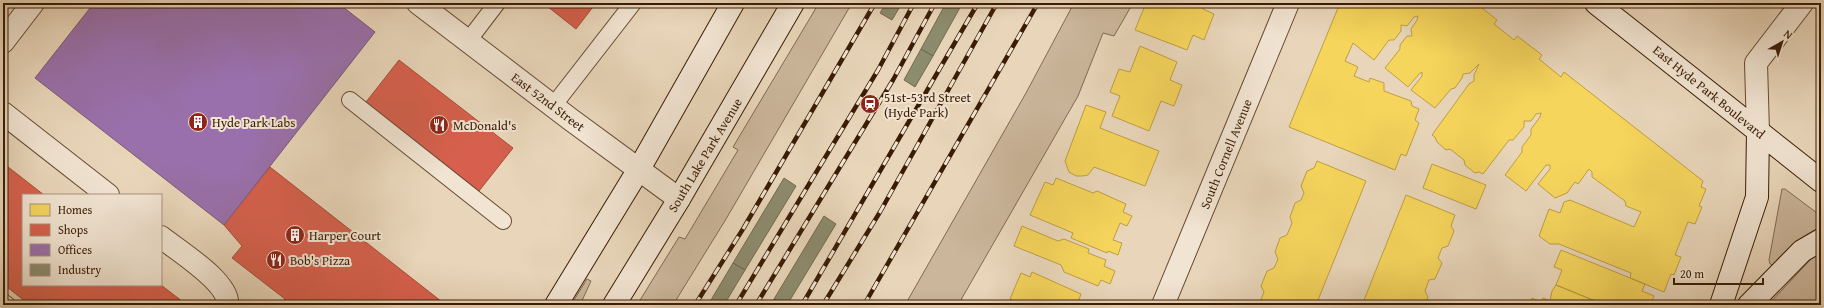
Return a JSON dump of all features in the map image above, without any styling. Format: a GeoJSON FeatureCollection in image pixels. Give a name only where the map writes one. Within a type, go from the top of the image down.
{"type":"FeatureCollection","features":[{"type":"Feature","properties":{"kind":"street"},"geometry":{"type":"LineString","coordinates":[[3,42],[34,3]]}},
{"type":"Feature","properties":{"kind":"street","name":"East 52nd Street"},"geometry":{"type":"LineString","coordinates":[[418,3],[553,106],[679,199]]}},
{"type":"Feature","properties":{"kind":"street"},"geometry":{"type":"LineString","coordinates":[[556,305],[639,169],[733,3]]}},
{"type":"Feature","properties":{"kind":"street","name":"South Lake Park Avenue"},"geometry":{"type":"LineString","coordinates":[[614,305],[679,199],[793,3]]}},
{"type":"Feature","properties":{"kind":"street","name":"South Cornell Avenue"},"geometry":{"type":"LineString","coordinates":[[1163,305],[1288,3]]}},
{"type":"Feature","properties":{"kind":"street","name":"East Hyde Park Boulevard"},"geometry":{"type":"LineString","coordinates":[[1596,3],[1821,181]]}},
{"type":"Feature","properties":{"kind":"street"},"geometry":{"type":"LineString","coordinates":[[1721,305],[1757,198],[1758,131],[1756,63],[1802,3]]}},
{"type":"Feature","properties":{"kind":"street"},"geometry":{"type":"LineString","coordinates":[[3,113],[107,194]]}},
{"type":"Feature","properties":{"kind":"street"},"geometry":{"type":"LineString","coordinates":[[162,238],[216,280],[225,291],[227,305]]}},
{"type":"Feature","properties":{"kind":"street"},"geometry":{"type":"LineString","coordinates":[[1749,305],[1802,251],[1821,240]]}},
{"type":"Feature","properties":{"kind":"lane"},"geometry":{"type":"LineString","coordinates":[[468,41],[497,3]]}},
{"type":"Feature","properties":{"kind":"lane"},"geometry":{"type":"LineString","coordinates":[[553,106],[633,3]]}},
{"type":"Feature","properties":{"kind":"lane"},"geometry":{"type":"LineString","coordinates":[[350,100],[503,221]]}},
{"type":"Feature","properties":{"kind":"lane"},"geometry":{"type":"LineString","coordinates":[[3,302],[7,305]]}},
{"type":"Feature","properties":{"kind":"shaded area"},"geometry":{"type":"Polygon","coordinates":[[[819,3],[852,3],[726,219],[673,305],[637,305],[679,237],[685,239],[738,150],[733,147],[819,3]]]}},
{"type":"Feature","properties":{"kind":"shaded area"},"geometry":{"type":"Polygon","coordinates":[[[1074,3],[1133,3],[1114,36],[1103,33],[1078,96],[958,305],[905,305],[1026,93],[1074,3]]]}},
{"type":"Feature","properties":{"kind":"shaded area"},"geometry":{"type":"Polygon","coordinates":[[[1782,189],[1785,189],[1821,216],[1821,227],[1807,234],[1795,243],[1783,253],[1773,265],[1770,264],[1769,260],[1782,189]]]}},
{"type":"Feature","properties":{"kind":"shaded area"},"geometry":{"type":"Polygon","coordinates":[[[1821,253],[1821,305],[1768,305],[1812,258],[1821,253]]]}},
{"type":"Feature","properties":{"kind":"shaded area"},"geometry":{"type":"Polygon","coordinates":[[[587,279],[591,281],[580,305],[571,305],[587,279]]]}},
{"type":"Feature","properties":{"kind":"building: Homes"},"geometry":{"type":"Polygon","coordinates":[[[1146,3],[1205,3],[1203,9],[1214,14],[1204,40],[1193,35],[1187,50],[1135,30],[1146,3]]]}},
{"type":"Feature","properties":{"kind":"building: Homes"},"geometry":{"type":"Polygon","coordinates":[[[1340,3],[1468,3],[1470,5],[1476,3],[1497,20],[1494,24],[1514,40],[1517,36],[1542,55],[1539,59],[1561,77],[1564,72],[1703,181],[1701,187],[1706,189],[1699,206],[1702,207],[1695,224],[1688,222],[1675,255],[1681,257],[1674,275],[1671,274],[1664,292],[1630,278],[1631,273],[1559,244],[1550,244],[1539,236],[1549,209],[1560,213],[1564,202],[1570,200],[1634,227],[1641,212],[1626,206],[1625,201],[1592,177],[1592,172],[1589,169],[1578,184],[1575,182],[1567,193],[1555,198],[1538,184],[1550,169],[1550,165],[1546,165],[1526,191],[1505,175],[1522,152],[1522,147],[1531,135],[1531,129],[1540,117],[1541,113],[1536,114],[1531,121],[1524,121],[1524,127],[1513,140],[1509,140],[1483,174],[1479,172],[1475,173],[1465,165],[1464,160],[1450,149],[1446,150],[1437,142],[1435,137],[1432,135],[1469,84],[1474,81],[1474,75],[1479,64],[1470,73],[1463,74],[1455,88],[1451,89],[1435,108],[1411,90],[1422,76],[1422,72],[1408,87],[1385,68],[1400,49],[1400,45],[1407,36],[1412,36],[1411,29],[1418,16],[1414,17],[1407,26],[1401,25],[1401,31],[1394,40],[1389,40],[1374,60],[1353,43],[1345,61],[1358,67],[1354,76],[1369,82],[1370,78],[1384,83],[1384,91],[1411,101],[1412,106],[1419,109],[1415,120],[1419,123],[1406,156],[1401,154],[1395,170],[1289,127],[1340,3]]]}},
{"type":"Feature","properties":{"kind":"building: Homes"},"geometry":{"type":"Polygon","coordinates":[[[1140,46],[1177,62],[1170,80],[1182,85],[1174,106],[1161,101],[1149,131],[1112,116],[1120,96],[1110,92],[1119,69],[1130,72],[1140,46]]]}},
{"type":"Feature","properties":{"kind":"building: Homes"},"geometry":{"type":"Polygon","coordinates":[[[1821,79],[1821,88],[1817,85],[1821,79]]]}},
{"type":"Feature","properties":{"kind":"building: Homes"},"geometry":{"type":"Polygon","coordinates":[[[1821,79],[1821,88],[1817,85],[1821,79]]]}},
{"type":"Feature","properties":{"kind":"building: Homes"},"geometry":{"type":"Polygon","coordinates":[[[1086,105],[1106,112],[1100,128],[1159,151],[1145,186],[1094,167],[1088,175],[1076,176],[1069,172],[1065,161],[1086,105]]]}},
{"type":"Feature","properties":{"kind":"building: Homes"},"geometry":{"type":"Polygon","coordinates":[[[1317,161],[1366,181],[1316,305],[1255,305],[1260,302],[1264,292],[1261,286],[1267,271],[1274,268],[1278,259],[1275,252],[1280,238],[1287,235],[1292,223],[1290,217],[1295,203],[1301,200],[1304,193],[1301,186],[1307,171],[1314,168],[1317,161]]]}},
{"type":"Feature","properties":{"kind":"building: Homes"},"geometry":{"type":"Polygon","coordinates":[[[1432,164],[1486,185],[1476,209],[1423,188],[1432,164]]]}},
{"type":"Feature","properties":{"kind":"building: Homes"},"geometry":{"type":"Polygon","coordinates":[[[1056,178],[1093,193],[1097,191],[1126,204],[1123,212],[1132,216],[1127,226],[1120,223],[1113,240],[1122,243],[1118,255],[1108,251],[1107,253],[1071,238],[1073,233],[1030,215],[1045,182],[1053,185],[1056,178]]]}},
{"type":"Feature","properties":{"kind":"building: Homes"},"geometry":{"type":"Polygon","coordinates":[[[1406,195],[1455,215],[1451,226],[1454,231],[1448,246],[1442,248],[1438,258],[1442,263],[1435,279],[1429,280],[1425,291],[1428,297],[1425,305],[1362,305],[1406,195]]]}},
{"type":"Feature","properties":{"kind":"building: Homes"},"geometry":{"type":"Polygon","coordinates":[[[1022,226],[1058,241],[1064,239],[1089,249],[1088,253],[1106,260],[1104,266],[1115,271],[1110,284],[1101,280],[1098,286],[1064,272],[1061,265],[1014,246],[1022,226]]]}},
{"type":"Feature","properties":{"kind":"building: Homes"},"geometry":{"type":"Polygon","coordinates":[[[1561,250],[1645,284],[1642,291],[1654,296],[1650,305],[1617,305],[1608,301],[1607,305],[1605,305],[1556,285],[1562,270],[1554,267],[1561,250]]]}},
{"type":"Feature","properties":{"kind":"building: Homes"},"geometry":{"type":"Polygon","coordinates":[[[1032,272],[1081,294],[1077,305],[1019,305],[1020,303],[1010,299],[1021,273],[1030,277],[1032,272]]]}},
{"type":"Feature","properties":{"kind":"building: Homes"},"geometry":{"type":"Polygon","coordinates":[[[1556,285],[1605,305],[1529,305],[1532,298],[1541,302],[1543,298],[1550,301],[1552,291],[1556,285]]]}},
{"type":"Feature","properties":{"kind":"building: Shops"},"geometry":{"type":"Polygon","coordinates":[[[543,3],[596,3],[576,29],[543,3]]]}},
{"type":"Feature","properties":{"kind":"building: Shops","name":"McDonald's"},"geometry":{"type":"Polygon","coordinates":[[[399,60],[513,148],[479,191],[366,102],[399,60]]]}},
{"type":"Feature","properties":{"kind":"building: Shops"},"geometry":{"type":"Polygon","coordinates":[[[3,163],[43,194],[22,194],[22,286],[162,286],[187,305],[30,305],[3,284],[3,163]]]}},
{"type":"Feature","properties":{"kind":"building: Shops","name":"Harper Court"},"geometry":{"type":"Polygon","coordinates":[[[270,167],[446,305],[281,305],[285,299],[232,258],[242,246],[224,225],[270,167]]]}},
{"type":"Feature","properties":{"kind":"building: Offices","name":"Hyde Park Labs"},"geometry":{"type":"Polygon","coordinates":[[[94,3],[338,3],[375,32],[224,225],[35,78],[94,3]]]}},
{"type":"Feature","properties":{"kind":"building: Industry"},"geometry":{"type":"Polygon","coordinates":[[[886,3],[902,3],[892,20],[880,13],[886,3]]]}},
{"type":"Feature","properties":{"kind":"building: Industry"},"geometry":{"type":"Polygon","coordinates":[[[946,3],[962,4],[933,56],[921,49],[946,3]]]}},
{"type":"Feature","properties":{"kind":"building: Industry"},"geometry":{"type":"Polygon","coordinates":[[[921,49],[933,56],[915,87],[904,80],[921,49]]]}},
{"type":"Feature","properties":{"kind":"building: Industry"},"geometry":{"type":"Polygon","coordinates":[[[784,178],[796,186],[745,270],[733,263],[784,178]]]}},
{"type":"Feature","properties":{"kind":"building: Industry"},"geometry":{"type":"Polygon","coordinates":[[[824,216],[836,224],[787,305],[785,305],[774,299],[824,216]]]}},
{"type":"Feature","properties":{"kind":"building: Industry"},"geometry":{"type":"Polygon","coordinates":[[[733,263],[745,270],[724,305],[708,305],[733,263]]]}},
{"type":"Feature","properties":{"kind":"building: Industry"},"geometry":{"type":"Polygon","coordinates":[[[774,299],[780,302],[785,305],[770,305],[774,299]]]}},
{"type":"Feature","properties":{"kind":"railway"},"geometry":{"type":"LineString","coordinates":[[695,305],[743,229],[875,3]]}},
{"type":"Feature","properties":{"kind":"railway"},"geometry":{"type":"LineString","coordinates":[[736,305],[878,70],[914,3]]}},
{"type":"Feature","properties":{"kind":"railway"},"geometry":{"type":"LineString","coordinates":[[756,305],[893,80],[935,3]]}},
{"type":"Feature","properties":{"kind":"railway"},"geometry":{"type":"LineString","coordinates":[[802,305],[978,3]]}},
{"type":"Feature","properties":{"kind":"railway"},"geometry":{"type":"LineString","coordinates":[[823,305],[880,212],[997,3]]}},
{"type":"Feature","properties":{"kind":"railway"},"geometry":{"type":"LineString","coordinates":[[864,305],[1038,3]]}},
{"type":"Feature","properties":{"kind":"place","name":"51st-53rd Street (Hyde Park)"},"geometry":{"type":"Point","coordinates":[870,104]}},
{"type":"Feature","properties":{"kind":"place","name":"Hyde Park Labs"},"geometry":{"type":"Point","coordinates":[198,122]}},
{"type":"Feature","properties":{"kind":"place","name":"McDonald's"},"geometry":{"type":"Point","coordinates":[439,125]}},
{"type":"Feature","properties":{"kind":"place","name":"Harper Court"},"geometry":{"type":"Point","coordinates":[295,235]}},
{"type":"Feature","properties":{"kind":"place","name":"Bob's Pizza"},"geometry":{"type":"Point","coordinates":[276,260]}}]}
